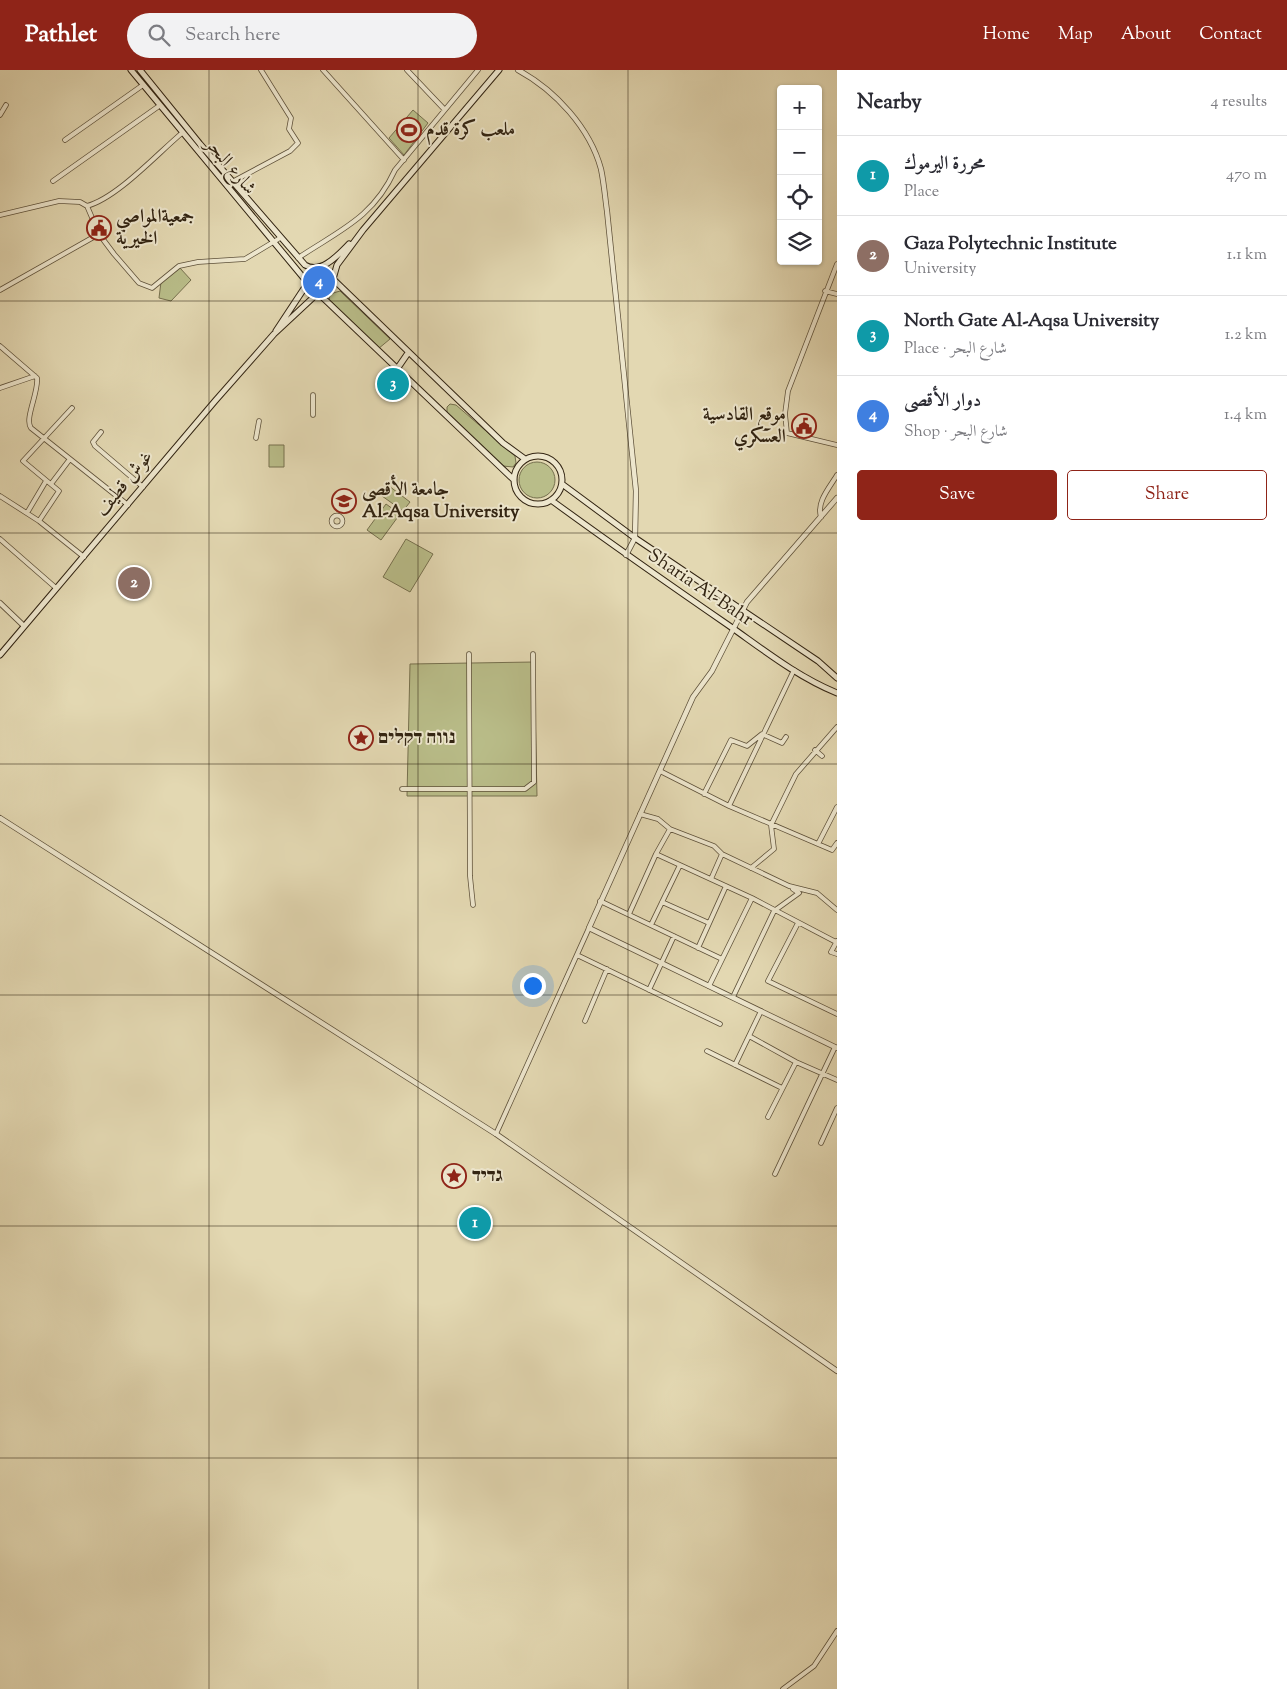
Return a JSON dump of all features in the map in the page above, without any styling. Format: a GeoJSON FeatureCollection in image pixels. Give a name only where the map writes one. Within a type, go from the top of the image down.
{"type":"FeatureCollection","features":[{"type":"Feature","properties":{"kind":"main road","name":"شارع البحر"},"geometry":{"type":"LineString","coordinates":[[131,70],[307,283]]}},
{"type":"Feature","properties":{"kind":"main road","name":"شارع البحر"},"geometry":{"type":"LineString","coordinates":[[140,70],[280,238],[309,268],[317,268]]}},
{"type":"Feature","properties":{"kind":"main road"},"geometry":{"type":"LineString","coordinates":[[318,294],[329,290],[337,264],[363,230],[499,70]]}},
{"type":"Feature","properties":{"kind":"main road"},"geometry":{"type":"LineString","coordinates":[[363,230],[333,260],[308,274],[307,283],[312,291],[318,294],[514,480]]}},
{"type":"Feature","properties":{"kind":"main road"},"geometry":{"type":"LineString","coordinates":[[317,268],[329,271],[333,279],[408,353],[503,443],[526,459]]}},
{"type":"Feature","properties":{"kind":"main road","name":"غوش قطيف"},"geometry":{"type":"LineString","coordinates":[[274,334],[307,283]]}},
{"type":"Feature","properties":{"kind":"main road","name":"غوش قطيف"},"geometry":{"type":"LineString","coordinates":[[0,655],[274,334],[318,294]]}},
{"type":"Feature","properties":{"kind":"main road"},"geometry":{"type":"LineString","coordinates":[[397,369],[408,353]]}},
{"type":"Feature","properties":{"kind":"main road"},"geometry":{"type":"LineString","coordinates":[[541,456],[555,462],[562,476],[562,484],[560,490],[551,500],[537,503],[524,498],[518,493],[514,480],[515,472],[526,459],[541,456]]}},
{"type":"Feature","properties":{"kind":"main road","name":"Sharia Al-Bahr"},"geometry":{"type":"LineString","coordinates":[[562,484],[636,538],[818,662],[837,678]]}},
{"type":"Feature","properties":{"kind":"main road","name":"Sharia Al-Bahr"},"geometry":{"type":"LineString","coordinates":[[551,500],[626,555],[794,670],[837,693]]}},
{"type":"Feature","properties":{"kind":"street"},"geometry":{"type":"LineString","coordinates":[[232,182],[290,151],[298,143],[289,129],[291,118],[261,70]]}},
{"type":"Feature","properties":{"kind":"street"},"geometry":{"type":"LineString","coordinates":[[323,70],[404,160]]}},
{"type":"Feature","properties":{"kind":"street"},"geometry":{"type":"LineString","coordinates":[[406,70],[444,109]]}},
{"type":"Feature","properties":{"kind":"street"},"geometry":{"type":"LineString","coordinates":[[298,258],[366,214],[388,186],[395,170],[478,70]]}},
{"type":"Feature","properties":{"kind":"street"},"geometry":{"type":"LineString","coordinates":[[518,70],[546,88],[576,120],[590,142],[600,168],[608,211],[632,431],[636,491],[636,538],[626,555]]}},
{"type":"Feature","properties":{"kind":"street"},"geometry":{"type":"LineString","coordinates":[[65,140],[143,85]]}},
{"type":"Feature","properties":{"kind":"street"},"geometry":{"type":"LineString","coordinates":[[0,115],[6,106]]}},
{"type":"Feature","properties":{"kind":"street"},"geometry":{"type":"LineString","coordinates":[[53,181],[159,106]]}},
{"type":"Feature","properties":{"kind":"street"},"geometry":{"type":"LineString","coordinates":[[0,215],[59,201],[73,200],[87,206],[102,202],[182,133]]}},
{"type":"Feature","properties":{"kind":"street"},"geometry":{"type":"LineString","coordinates":[[87,206],[99,234],[139,283],[152,288],[179,266],[198,262],[245,259],[280,238]]}},
{"type":"Feature","properties":{"kind":"street"},"geometry":{"type":"LineString","coordinates":[[0,290],[99,234]]}},
{"type":"Feature","properties":{"kind":"street"},"geometry":{"type":"LineString","coordinates":[[837,264],[788,391],[785,421],[787,433],[837,445]]}},
{"type":"Feature","properties":{"kind":"street"},"geometry":{"type":"LineString","coordinates":[[826,291],[837,294]]}},
{"type":"Feature","properties":{"kind":"street"},"geometry":{"type":"LineString","coordinates":[[0,346],[35,376],[38,384],[28,425],[128,505]]}},
{"type":"Feature","properties":{"kind":"street"},"geometry":{"type":"LineString","coordinates":[[0,388],[35,376]]}},
{"type":"Feature","properties":{"kind":"street"},"geometry":{"type":"LineString","coordinates":[[313,394],[313,415]]}},
{"type":"Feature","properties":{"kind":"street"},"geometry":{"type":"LineString","coordinates":[[39,521],[59,491],[23,461],[72,408]]}},
{"type":"Feature","properties":{"kind":"street"},"geometry":{"type":"LineString","coordinates":[[256,438],[259,421]]}},
{"type":"Feature","properties":{"kind":"street"},"geometry":{"type":"LineString","coordinates":[[100,432],[93,442],[95,446],[143,487]]}},
{"type":"Feature","properties":{"kind":"street"},"geometry":{"type":"LineString","coordinates":[[51,484],[70,458]]}},
{"type":"Feature","properties":{"kind":"street"},"geometry":{"type":"LineString","coordinates":[[821,517],[819,512],[822,499],[837,475]]}},
{"type":"Feature","properties":{"kind":"street"},"geometry":{"type":"LineString","coordinates":[[27,513],[46,481]]}},
{"type":"Feature","properties":{"kind":"street"},"geometry":{"type":"LineString","coordinates":[[0,496],[39,521],[84,557]]}},
{"type":"Feature","properties":{"kind":"street"},"geometry":{"type":"LineString","coordinates":[[496,1134],[693,697],[712,671],[732,628],[755,591],[837,498]]}},
{"type":"Feature","properties":{"kind":"street"},"geometry":{"type":"LineString","coordinates":[[0,538],[56,588]]}},
{"type":"Feature","properties":{"kind":"street"},"geometry":{"type":"LineString","coordinates":[[0,604],[24,626]]}},
{"type":"Feature","properties":{"kind":"street"},"geometry":{"type":"LineString","coordinates":[[469,654],[470,876],[473,905]]}},
{"type":"Feature","properties":{"kind":"street"},"geometry":{"type":"LineString","coordinates":[[402,789],[525,789],[534,782],[533,654]]}},
{"type":"Feature","properties":{"kind":"street"},"geometry":{"type":"LineString","coordinates":[[729,806],[794,670]]}},
{"type":"Feature","properties":{"kind":"street"},"geometry":{"type":"LineString","coordinates":[[751,868],[774,848],[771,825],[796,774],[837,727]]}},
{"type":"Feature","properties":{"kind":"street"},"geometry":{"type":"LineString","coordinates":[[762,734],[782,743],[786,737]]}},
{"type":"Feature","properties":{"kind":"street"},"geometry":{"type":"LineString","coordinates":[[704,794],[732,740],[747,746],[762,734]]}},
{"type":"Feature","properties":{"kind":"street"},"geometry":{"type":"LineString","coordinates":[[815,750],[822,756]]}},
{"type":"Feature","properties":{"kind":"street"},"geometry":{"type":"LineString","coordinates":[[660,771],[729,806],[832,850],[837,843]]}},
{"type":"Feature","properties":{"kind":"street"},"geometry":{"type":"LineString","coordinates":[[818,844],[837,808]]}},
{"type":"Feature","properties":{"kind":"street"},"geometry":{"type":"LineString","coordinates":[[640,814],[658,819],[670,829],[714,846],[722,854],[789,886],[799,893],[774,911],[733,997]]}},
{"type":"Feature","properties":{"kind":"street"},"geometry":{"type":"LineString","coordinates":[[0,818],[496,1134],[837,1370]]}},
{"type":"Feature","properties":{"kind":"street"},"geometry":{"type":"LineString","coordinates":[[831,819],[837,823]]}},
{"type":"Feature","properties":{"kind":"street"},"geometry":{"type":"LineString","coordinates":[[629,914],[656,854],[670,829]]}},
{"type":"Feature","properties":{"kind":"street"},"geometry":{"type":"LineString","coordinates":[[656,854],[752,898],[798,924],[837,942],[831,952],[837,954]]}},
{"type":"Feature","properties":{"kind":"street"},"geometry":{"type":"LineString","coordinates":[[710,879],[722,854]]}},
{"type":"Feature","properties":{"kind":"street"},"geometry":{"type":"LineString","coordinates":[[651,925],[680,865]]}},
{"type":"Feature","properties":{"kind":"street"},"geometry":{"type":"LineString","coordinates":[[698,948],[726,886]]}},
{"type":"Feature","properties":{"kind":"street"},"geometry":{"type":"LineString","coordinates":[[789,886],[817,893],[837,910]]}},
{"type":"Feature","properties":{"kind":"street"},"geometry":{"type":"LineString","coordinates":[[709,986],[752,898]]}},
{"type":"Feature","properties":{"kind":"street"},"geometry":{"type":"LineString","coordinates":[[600,901],[722,960]]}},
{"type":"Feature","properties":{"kind":"street"},"geometry":{"type":"LineString","coordinates":[[662,902],[709,923]]}},
{"type":"Feature","properties":{"kind":"street"},"geometry":{"type":"LineString","coordinates":[[798,924],[768,981],[837,1014]]}},
{"type":"Feature","properties":{"kind":"street"},"geometry":{"type":"LineString","coordinates":[[589,928],[836,1048],[775,1174]]}},
{"type":"Feature","properties":{"kind":"street"},"geometry":{"type":"LineString","coordinates":[[649,990],[674,936]]}},
{"type":"Feature","properties":{"kind":"street"},"geometry":{"type":"LineString","coordinates":[[577,955],[720,1024]]}},
{"type":"Feature","properties":{"kind":"street"},"geometry":{"type":"LineString","coordinates":[[585,1021],[607,969]]}},
{"type":"Feature","properties":{"kind":"street"},"geometry":{"type":"LineString","coordinates":[[735,1065],[761,1011]]}},
{"type":"Feature","properties":{"kind":"street"},"geometry":{"type":"LineString","coordinates":[[749,1036],[796,1062],[837,1080]]}},
{"type":"Feature","properties":{"kind":"street"},"geometry":{"type":"LineString","coordinates":[[707,1051],[782,1088]]}},
{"type":"Feature","properties":{"kind":"street"},"geometry":{"type":"LineString","coordinates":[[768,1117],[796,1062]]}},
{"type":"Feature","properties":{"kind":"street"},"geometry":{"type":"LineString","coordinates":[[821,1143],[836,1114],[837,1108]]}},
{"type":"Feature","properties":{"kind":"street"},"geometry":{"type":"LineString","coordinates":[[783,1689],[814,1666],[837,1631]]}},
{"type":"Feature","properties":{"kind":"green space","name":"ملعب كرة قدم"},"geometry":{"type":"Polygon","coordinates":[[[413,110],[428,123],[404,155],[389,138],[413,110]]]}},
{"type":"Feature","properties":{"kind":"green space"},"geometry":{"type":"Polygon","coordinates":[[[180,268],[191,280],[171,301],[159,298],[161,282],[180,268]]]}},
{"type":"Feature","properties":{"kind":"green space"},"geometry":{"type":"Polygon","coordinates":[[[319,274],[327,282],[319,290],[311,282],[319,274]]]}},
{"type":"Feature","properties":{"kind":"green space"},"geometry":{"type":"Polygon","coordinates":[[[340,291],[390,339],[378,349],[329,301],[330,294],[340,291]]]}},
{"type":"Feature","properties":{"kind":"green space"},"geometry":{"type":"Polygon","coordinates":[[[450,404],[456,405],[515,456],[516,463],[513,467],[503,466],[447,414],[447,407],[450,404]]]}},
{"type":"Feature","properties":{"kind":"green space"},"geometry":{"type":"Polygon","coordinates":[[[269,445],[284,445],[284,467],[269,467],[269,445]]]}},
{"type":"Feature","properties":{"kind":"green space"},"geometry":{"type":"Polygon","coordinates":[[[537,462],[544,463],[550,467],[554,473],[554,487],[550,493],[544,497],[537,498],[530,497],[524,493],[520,487],[519,480],[520,473],[524,467],[530,463],[537,462]]]}},
{"type":"Feature","properties":{"kind":"green space"},"geometry":{"type":"Polygon","coordinates":[[[389,486],[410,502],[403,511],[382,496],[389,486]]]}},
{"type":"Feature","properties":{"kind":"green space"},"geometry":{"type":"Polygon","coordinates":[[[386,504],[400,514],[381,540],[367,530],[386,504]]]}},
{"type":"Feature","properties":{"kind":"green space"},"geometry":{"type":"Polygon","coordinates":[[[406,539],[433,554],[410,592],[383,577],[406,539]]]}},
{"type":"Feature","properties":{"kind":"green space"},"geometry":{"type":"Polygon","coordinates":[[[534,662],[537,796],[407,796],[410,664],[534,662]]]}},
{"type":"Feature","properties":{"kind":"place","name":"ملعب كرة قدم"},"geometry":{"type":"Point","coordinates":[409,130]}},
{"type":"Feature","properties":{"kind":"place","name":"جمعيةالمواصي الخيرية"},"geometry":{"type":"Point","coordinates":[99,228]}},
{"type":"Feature","properties":{"kind":"place","name":"دوار الأقصى"},"geometry":{"type":"Point","coordinates":[319,282]}},
{"type":"Feature","properties":{"kind":"place","name":"North Gate Al-Aqsa University"},"geometry":{"type":"Point","coordinates":[393,384]}},
{"type":"Feature","properties":{"kind":"place","name":"موقع القادسية العسكري"},"geometry":{"type":"Point","coordinates":[804,426]}},
{"type":"Feature","properties":{"kind":"place","name":"جامعة الأقصى Al-Aqsa University"},"geometry":{"type":"Point","coordinates":[344,501]}},
{"type":"Feature","properties":{"kind":"place","name":"Gaza Polytechnic Institute"},"geometry":{"type":"Point","coordinates":[134,583]}},
{"type":"Feature","properties":{"kind":"place","name":"נווה דקלים"},"geometry":{"type":"Point","coordinates":[361,738]}},
{"type":"Feature","properties":{"kind":"place","name":"גדיד"},"geometry":{"type":"Point","coordinates":[454,1176]}},
{"type":"Feature","properties":{"kind":"place","name":"محررة اليرموك"},"geometry":{"type":"Point","coordinates":[475,1223]}}]}
